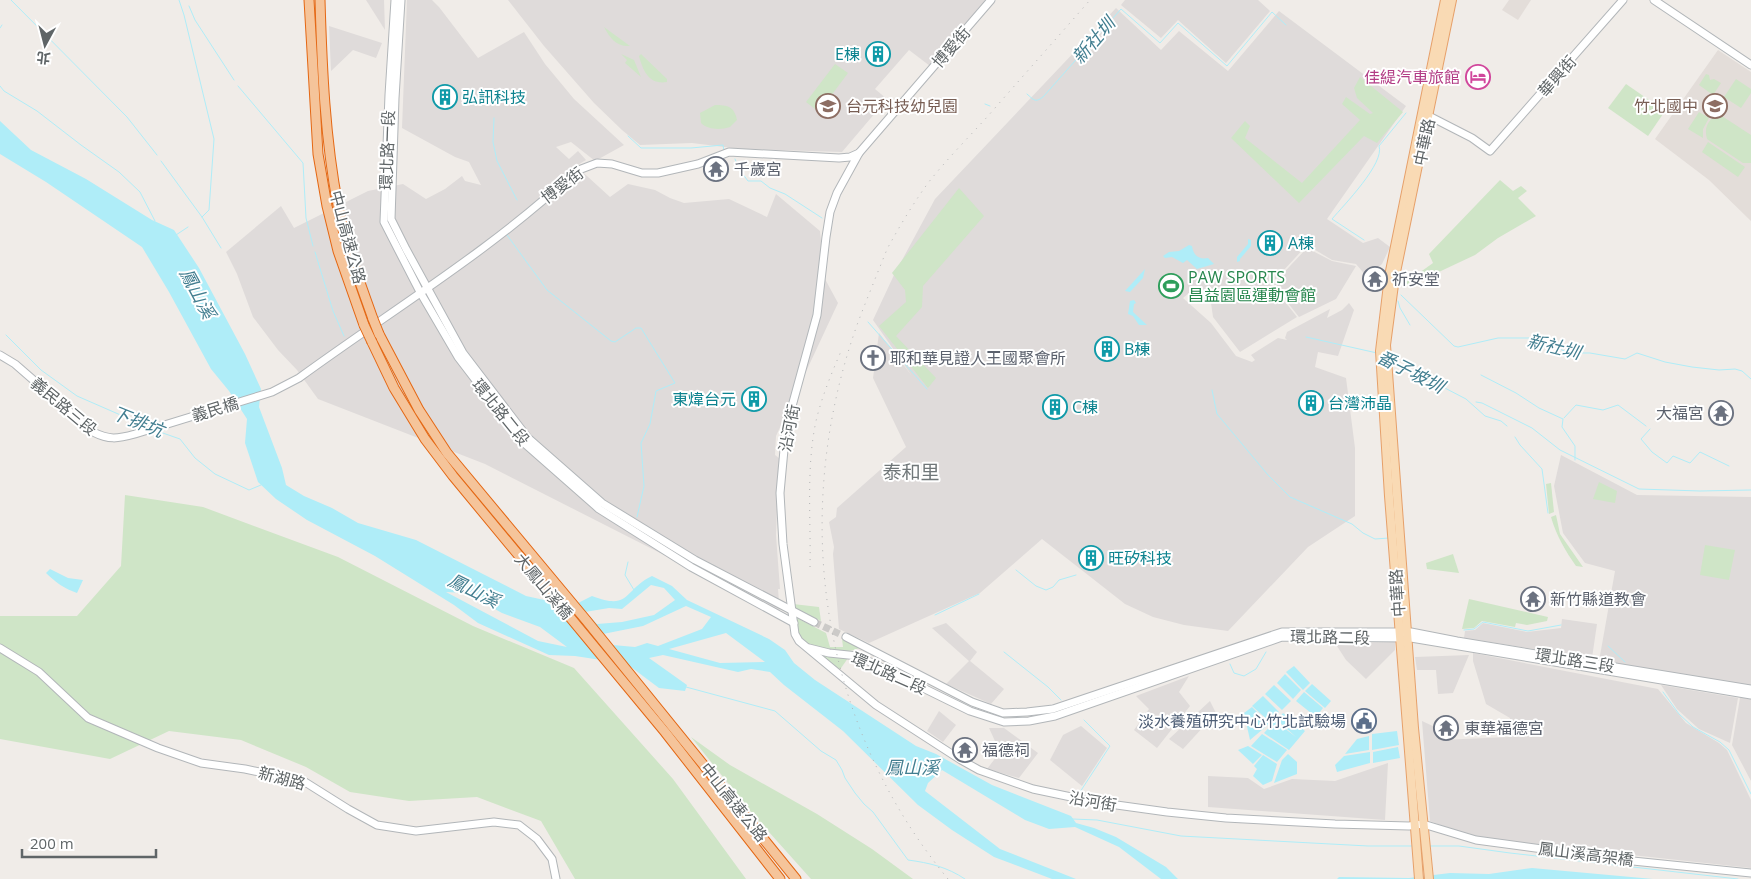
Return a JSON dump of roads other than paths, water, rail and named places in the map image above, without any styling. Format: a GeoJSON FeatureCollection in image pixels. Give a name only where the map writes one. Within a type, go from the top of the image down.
{"type":"FeatureCollection","features":[{"type":"Feature","properties":{"kind":"highway","name":"中山高速公路"},"geometry":{"type":"LineString","coordinates":[[309,0],[318,154],[327,206],[338,251],[364,325],[394,388],[425,439]]}},
{"type":"Feature","properties":{"kind":"highway","name":"中山高速公路"},"geometry":{"type":"LineString","coordinates":[[320,0],[323,90],[328,142],[338,207],[352,257],[379,334],[419,410],[447,453]]}},
{"type":"Feature","properties":{"kind":"highway","name":"大鳳山溪橋"},"geometry":{"type":"LineString","coordinates":[[425,439],[452,476],[665,732]]}},
{"type":"Feature","properties":{"kind":"highway","name":"大鳳山溪橋"},"geometry":{"type":"LineString","coordinates":[[447,453],[672,725]]}},
{"type":"Feature","properties":{"kind":"highway","name":"中山高速公路"},"geometry":{"type":"LineString","coordinates":[[672,725],[796,879]]}},
{"type":"Feature","properties":{"kind":"highway","name":"中山高速公路"},"geometry":{"type":"LineString","coordinates":[[665,732],[780,879]]}},
{"type":"Feature","properties":{"kind":"main road","name":"中華路"},"geometry":{"type":"LineString","coordinates":[[1419,879],[1414,825],[1404,635],[1383,352],[1391,282],[1445,0]]}},
{"type":"Feature","properties":{"kind":"main road","name":"中華路"},"geometry":{"type":"LineString","coordinates":[[1391,282],[1429,116],[1452,0]]}},
{"type":"Feature","properties":{"kind":"main road","name":"中華路"},"geometry":{"type":"LineString","coordinates":[[1404,635],[1429,879]]}},
{"type":"Feature","properties":{"kind":"street","name":"環北路一段"},"geometry":{"type":"LineString","coordinates":[[395,0],[384,222],[420,292]]}},
{"type":"Feature","properties":{"kind":"street","name":"環北路一段"},"geometry":{"type":"LineString","coordinates":[[401,0],[395,98],[392,219],[427,288]]}},
{"type":"Feature","properties":{"kind":"street","name":"博愛街"},"geometry":{"type":"LineString","coordinates":[[295,381],[502,234],[576,170],[597,163],[612,164],[642,173],[658,173],[698,164],[730,152],[839,158],[859,154],[991,0]]}},
{"type":"Feature","properties":{"kind":"street","name":"華興街"},"geometry":{"type":"LineString","coordinates":[[1429,116],[1466,134],[1490,151],[1624,0]]}},
{"type":"Feature","properties":{"kind":"street"},"geometry":{"type":"LineString","coordinates":[[1654,0],[1751,65]]}},
{"type":"Feature","properties":{"kind":"street","name":"沿河街"},"geometry":{"type":"LineString","coordinates":[[794,623],[783,544],[780,492],[786,428],[817,315],[830,212],[837,192],[859,154]]}},
{"type":"Feature","properties":{"kind":"street","name":"環北路二段"},"geometry":{"type":"LineString","coordinates":[[427,288],[463,353],[528,438],[537,447],[602,503],[643,530],[695,560],[814,622]]}},
{"type":"Feature","properties":{"kind":"street","name":"環北路二段"},"geometry":{"type":"LineString","coordinates":[[420,292],[458,357],[523,442],[599,509],[691,567],[794,623]]}},
{"type":"Feature","properties":{"kind":"street","name":"義民路三段"},"geometry":{"type":"LineString","coordinates":[[0,355],[15,364],[93,432],[105,438],[135,434]]}},
{"type":"Feature","properties":{"kind":"street","name":"義民橋"},"geometry":{"type":"LineString","coordinates":[[135,434],[272,392],[295,381]]}},
{"type":"Feature","properties":{"kind":"street"},"geometry":{"type":"LineString","coordinates":[[794,623],[795,634],[806,647]]}},
{"type":"Feature","properties":{"kind":"street","name":"環北路二段"},"geometry":{"type":"LineString","coordinates":[[846,637],[972,702],[1003,713],[1053,709],[1282,632],[1404,635]]}},
{"type":"Feature","properties":{"kind":"street","name":"環北路二段"},"geometry":{"type":"LineString","coordinates":[[806,647],[858,656],[970,710],[1004,722],[1029,721],[1055,716],[1282,636],[1404,635]]}},
{"type":"Feature","properties":{"kind":"street","name":"環北路三段"},"geometry":{"type":"LineString","coordinates":[[1404,635],[1751,689]]}},
{"type":"Feature","properties":{"kind":"street","name":"環北路三段"},"geometry":{"type":"LineString","coordinates":[[1404,635],[1751,695]]}},
{"type":"Feature","properties":{"kind":"street","name":"沿河街"},"geometry":{"type":"LineString","coordinates":[[806,647],[876,705],[961,760],[979,770],[1033,789],[1095,802],[1211,817],[1336,824],[1423,824]]}},
{"type":"Feature","properties":{"kind":"street","name":"新湖路"},"geometry":{"type":"LineString","coordinates":[[0,648],[39,672],[88,718],[158,748],[200,763],[245,769],[305,782],[377,825],[416,831],[494,822],[519,825],[537,839],[552,859],[556,879]]}},
{"type":"Feature","properties":{"kind":"street","name":"鳳山溪高架橋"},"geometry":{"type":"LineString","coordinates":[[1423,824],[1476,840],[1623,860],[1751,873]]}},
{"type":"Feature","properties":{"kind":"water","name":"鳳山溪"},"geometry":{"type":"Polygon","coordinates":[[[0,121],[31,150],[86,179],[152,220],[174,230],[199,268],[245,354],[261,389],[259,407],[282,468],[286,485],[358,523],[416,540],[526,596],[572,606],[592,596],[614,601],[626,597],[643,581],[652,576],[672,586],[687,600],[769,639],[785,650],[794,663],[815,680],[916,746],[936,754],[992,785],[1071,816],[1076,823],[1116,837],[1166,867],[1178,879],[1161,879],[1119,847],[1075,827],[1049,829],[1025,820],[942,770],[928,783],[925,791],[1000,849],[1076,879],[1052,879],[994,857],[918,805],[843,731],[770,672],[751,669],[738,672],[663,655],[649,658],[687,685],[685,691],[659,688],[627,664],[575,656],[549,655],[478,623],[454,605],[375,556],[307,520],[276,499],[258,482],[245,443],[247,419],[229,391],[211,369],[142,247],[46,182],[0,154],[0,121]],[[651,585],[622,609],[609,608],[585,612],[597,624],[622,622],[654,615],[675,600],[664,588],[651,585]],[[446,592],[538,641],[567,647],[540,627],[502,613],[466,593],[446,592]],[[686,606],[643,626],[603,634],[613,645],[635,647],[647,643],[658,646],[702,629],[711,617],[686,606]],[[726,633],[669,649],[720,663],[765,662],[726,633]]]}},
{"type":"Feature","properties":{"kind":"water"},"geometry":{"type":"Polygon","coordinates":[[[1248,239],[1251,240],[1251,246],[1240,261],[1237,262],[1237,257],[1248,244],[1248,239]]]}},
{"type":"Feature","properties":{"kind":"water"},"geometry":{"type":"Polygon","coordinates":[[[1189,245],[1192,246],[1197,256],[1208,258],[1214,264],[1197,269],[1187,260],[1183,263],[1172,257],[1165,258],[1163,256],[1169,252],[1179,251],[1189,245]]]}},
{"type":"Feature","properties":{"kind":"water"},"geometry":{"type":"Polygon","coordinates":[[[1145,269],[1143,278],[1130,292],[1125,291],[1145,269]]]}},
{"type":"Feature","properties":{"kind":"water"},"geometry":{"type":"Polygon","coordinates":[[[1134,300],[1136,303],[1134,304],[1133,312],[1147,325],[1139,325],[1133,316],[1128,314],[1130,301],[1134,300]]]}},
{"type":"Feature","properties":{"kind":"water"},"geometry":{"type":"Polygon","coordinates":[[[50,569],[68,578],[83,580],[77,593],[64,587],[49,576],[46,573],[50,569]]]}},
{"type":"Feature","properties":{"kind":"water"},"geometry":{"type":"Polygon","coordinates":[[[1294,666],[1310,683],[1303,690],[1286,672],[1294,666]]]}},
{"type":"Feature","properties":{"kind":"water"},"geometry":{"type":"Polygon","coordinates":[[[1285,674],[1301,690],[1293,699],[1277,683],[1285,674]]]}},
{"type":"Feature","properties":{"kind":"water"},"geometry":{"type":"Polygon","coordinates":[[[1312,684],[1331,701],[1325,708],[1305,691],[1312,684]]]}},
{"type":"Feature","properties":{"kind":"water"},"geometry":{"type":"Polygon","coordinates":[[[1274,685],[1291,701],[1282,710],[1265,694],[1274,685]]]}},
{"type":"Feature","properties":{"kind":"water"},"geometry":{"type":"Polygon","coordinates":[[[1304,692],[1323,708],[1316,717],[1296,701],[1304,692]]]}},
{"type":"Feature","properties":{"kind":"water"},"geometry":{"type":"Polygon","coordinates":[[[1263,696],[1279,712],[1270,722],[1252,706],[1263,696]]]}},
{"type":"Feature","properties":{"kind":"water"},"geometry":{"type":"Polygon","coordinates":[[[1252,707],[1269,724],[1250,740],[1244,713],[1252,707]]]}},
{"type":"Feature","properties":{"kind":"water"},"geometry":{"type":"Polygon","coordinates":[[[1283,713],[1305,731],[1289,750],[1264,733],[1275,721],[1296,737],[1277,720],[1283,713]]]}},
{"type":"Feature","properties":{"kind":"water"},"geometry":{"type":"Polygon","coordinates":[[[1397,731],[1399,745],[1372,750],[1372,734],[1397,731]]]}},
{"type":"Feature","properties":{"kind":"water"},"geometry":{"type":"Polygon","coordinates":[[[1262,734],[1287,750],[1277,762],[1251,746],[1262,734]]]}},
{"type":"Feature","properties":{"kind":"water"},"geometry":{"type":"Polygon","coordinates":[[[1369,736],[1369,750],[1345,754],[1357,739],[1369,736]]]}},
{"type":"Feature","properties":{"kind":"water"},"geometry":{"type":"Polygon","coordinates":[[[1248,746],[1262,755],[1253,764],[1238,750],[1248,746]]]}},
{"type":"Feature","properties":{"kind":"water"},"geometry":{"type":"Polygon","coordinates":[[[1398,747],[1400,758],[1373,763],[1373,752],[1398,747]]]}},
{"type":"Feature","properties":{"kind":"water"},"geometry":{"type":"Polygon","coordinates":[[[1370,752],[1370,763],[1337,772],[1335,765],[1344,756],[1370,752]]]}},
{"type":"Feature","properties":{"kind":"water"},"geometry":{"type":"Polygon","coordinates":[[[1288,754],[1297,762],[1297,774],[1274,783],[1282,760],[1288,754]]]}},
{"type":"Feature","properties":{"kind":"water"},"geometry":{"type":"Polygon","coordinates":[[[1263,755],[1277,764],[1272,781],[1263,785],[1253,776],[1257,769],[1254,766],[1263,755]]]}},
{"type":"Feature","properties":{"kind":"water"},"geometry":{"type":"Polygon","coordinates":[[[1532,868],[1653,879],[1337,879],[1339,877],[1409,878],[1450,873],[1489,874],[1532,868]]]}},
{"type":"Feature","properties":{"kind":"waterway"},"geometry":{"type":"LineString","coordinates":[[11,0],[127,117],[157,155]]}},
{"type":"Feature","properties":{"kind":"waterway"},"geometry":{"type":"LineString","coordinates":[[179,0],[214,139],[209,210],[202,217]]}},
{"type":"Feature","properties":{"kind":"waterway"},"geometry":{"type":"LineString","coordinates":[[189,6],[195,20],[234,80]]}},
{"type":"Feature","properties":{"kind":"waterway","name":"新社圳"},"geometry":{"type":"LineString","coordinates":[[1027,94],[1035,100],[1043,97],[1121,9],[1160,43],[1178,23],[1227,66],[1272,12],[1286,25]]}},
{"type":"Feature","properties":{"kind":"waterway"},"geometry":{"type":"LineString","coordinates":[[0,86],[4,91],[37,111],[119,172],[140,192],[155,221]]}},
{"type":"Feature","properties":{"kind":"waterway"},"geometry":{"type":"LineString","coordinates":[[238,86],[303,163],[306,218],[313,246]]}},
{"type":"Feature","properties":{"kind":"waterway","name":"新社圳"},"geometry":{"type":"LineString","coordinates":[[985,104],[990,106]]}},
{"type":"Feature","properties":{"kind":"waterway","name":"新社圳"},"geometry":{"type":"LineString","coordinates":[[1364,240],[1332,219],[1370,173],[1376,163],[1379,146],[1406,113]]}},
{"type":"Feature","properties":{"kind":"waterway"},"geometry":{"type":"LineString","coordinates":[[494,118],[493,142],[497,161],[517,200]]}},
{"type":"Feature","properties":{"kind":"waterway","name":"番子坡圳"},"geometry":{"type":"LineString","coordinates":[[628,136],[641,148],[691,148],[723,145],[724,151]]}},
{"type":"Feature","properties":{"kind":"waterway","name":"番子坡圳"},"geometry":{"type":"LineString","coordinates":[[735,159],[739,169],[748,181],[761,181],[822,218]]}},
{"type":"Feature","properties":{"kind":"waterway"},"geometry":{"type":"LineString","coordinates":[[161,161],[202,217],[221,248]]}},
{"type":"Feature","properties":{"kind":"waterway"},"geometry":{"type":"LineString","coordinates":[[176,235],[188,227]]}},
{"type":"Feature","properties":{"kind":"waterway"},"geometry":{"type":"LineString","coordinates":[[507,235],[547,290],[611,341],[615,342],[636,328],[641,328],[675,383],[656,391],[650,424],[641,443],[644,486],[637,517]]}},
{"type":"Feature","properties":{"kind":"waterway"},"geometry":{"type":"LineString","coordinates":[[315,252],[333,311],[344,336]]}},
{"type":"Feature","properties":{"kind":"waterway","name":"新社圳"},"geometry":{"type":"LineString","coordinates":[[1401,295],[1454,346],[1458,347],[1498,338],[1534,338],[1569,353],[1590,353],[1625,359],[1637,353],[1665,362],[1692,367],[1719,370],[1735,369],[1742,371],[1751,379]]}},
{"type":"Feature","properties":{"kind":"waterway","name":"番子坡圳"},"geometry":{"type":"LineString","coordinates":[[1205,297],[1207,301]]}},
{"type":"Feature","properties":{"kind":"waterway"},"geometry":{"type":"LineString","coordinates":[[1398,301],[1410,325]]}},
{"type":"Feature","properties":{"kind":"waterway","name":"番子坡圳"},"geometry":{"type":"LineString","coordinates":[[868,322],[927,389]]}},
{"type":"Feature","properties":{"kind":"waterway","name":"下排坑"},"geometry":{"type":"LineString","coordinates":[[6,335],[41,370],[77,396],[148,427]]}},
{"type":"Feature","properties":{"kind":"waterway","name":"番子坡圳"},"geometry":{"type":"LineString","coordinates":[[1306,337],[1377,353]]}},
{"type":"Feature","properties":{"kind":"waterway","name":"番子坡圳"},"geometry":{"type":"LineString","coordinates":[[1389,359],[1466,399],[1485,416],[1501,421],[1507,426]]}},
{"type":"Feature","properties":{"kind":"waterway"},"geometry":{"type":"LineString","coordinates":[[1481,375],[1516,393],[1539,408],[1563,419],[1562,427],[1575,446],[1575,460]]}},
{"type":"Feature","properties":{"kind":"waterway"},"geometry":{"type":"LineString","coordinates":[[1212,390],[1217,414],[1268,475],[1290,497],[1352,524],[1363,533],[1375,539],[1389,538]]}},
{"type":"Feature","properties":{"kind":"waterway","name":"新社圳"},"geometry":{"type":"LineString","coordinates":[[1476,402],[1482,403],[1532,428],[1560,450],[1639,489],[1751,490]]}},
{"type":"Feature","properties":{"kind":"waterway"},"geometry":{"type":"LineString","coordinates":[[1564,418],[1576,405],[1603,410],[1618,405],[1646,426]]}},
{"type":"Feature","properties":{"kind":"waterway"},"geometry":{"type":"LineString","coordinates":[[1650,429],[1641,439],[1652,452],[1667,463],[1673,456],[1690,463],[1700,452],[1729,466]]}},
{"type":"Feature","properties":{"kind":"waterway","name":"下排坑"},"geometry":{"type":"LineString","coordinates":[[157,431],[180,439],[195,458],[215,474],[249,490],[261,485]]}},
{"type":"Feature","properties":{"kind":"waterway","name":"番子坡圳"},"geometry":{"type":"LineString","coordinates":[[1515,437],[1542,469],[1548,513]]}},
{"type":"Feature","properties":{"kind":"waterway"},"geometry":{"type":"LineString","coordinates":[[628,562],[625,575],[634,590]]}},
{"type":"Feature","properties":{"kind":"waterway"},"geometry":{"type":"LineString","coordinates":[[1016,570],[1036,586],[1046,590],[1053,587],[1059,580],[1076,575]]}},
{"type":"Feature","properties":{"kind":"waterway"},"geometry":{"type":"LineString","coordinates":[[935,615],[979,594]]}},
{"type":"Feature","properties":{"kind":"waterway"},"geometry":{"type":"LineString","coordinates":[[1464,630],[1474,629],[1483,622],[1528,631],[1561,625]]}},
{"type":"Feature","properties":{"kind":"waterway","name":"番子坡圳"},"geometry":{"type":"LineString","coordinates":[[1608,646],[1625,662]]}},
{"type":"Feature","properties":{"kind":"waterway"},"geometry":{"type":"LineString","coordinates":[[1004,652],[1048,687],[1061,700]]}},
{"type":"Feature","properties":{"kind":"waterway"},"geometry":{"type":"LineString","coordinates":[[1230,664],[1234,673],[1244,676],[1256,669],[1266,652]]}},
{"type":"Feature","properties":{"kind":"waterway"},"geometry":{"type":"LineString","coordinates":[[686,687],[775,711],[821,751],[836,760],[855,793],[873,812],[908,860],[938,866],[952,871],[965,879]]}},
{"type":"Feature","properties":{"kind":"waterway","name":"番子坡圳"},"geometry":{"type":"LineString","coordinates":[[1663,692],[1679,714],[1693,727],[1720,742],[1729,750],[1751,794]]}},
{"type":"Feature","properties":{"kind":"waterway"},"geometry":{"type":"LineString","coordinates":[[1080,792],[1110,746],[1084,720]]}},
{"type":"Feature","properties":{"kind":"waterway"},"geometry":{"type":"LineString","coordinates":[[1072,819],[1097,820],[1181,836],[1368,846],[1414,846]]}},
{"type":"Feature","properties":{"kind":"waterway"},"geometry":{"type":"LineString","coordinates":[[1428,846],[1459,846],[1738,879]]}},
{"type":"Feature","properties":{"kind":"tunnel"},"geometry":{"type":"LineString","coordinates":[[814,622],[846,637]]}},
{"type":"Feature","properties":{"kind":"railway"},"geometry":{"type":"LineString","coordinates":[[948,879],[904,818],[870,753],[845,685],[829,614],[822,542],[825,469],[836,397],[857,325],[879,269],[889,245],[913,204],[928,183],[1090,0]]}},
{"type":"Feature","properties":{"kind":"railway"},"geometry":{"type":"LineString","coordinates":[[810,567],[810,475],[813,439],[821,402],[842,349]]}},
{"type":"Feature","properties":{"kind":"place","name":"E棟"},"geometry":{"type":"Point","coordinates":[878,54]}},
{"type":"Feature","properties":{"kind":"place","name":"佳緹汽車旅館"},"geometry":{"type":"Point","coordinates":[1478,77]}},
{"type":"Feature","properties":{"kind":"place","name":"弘訊科技"},"geometry":{"type":"Point","coordinates":[445,97]}},
{"type":"Feature","properties":{"kind":"place","name":"台元科技幼兒園"},"geometry":{"type":"Point","coordinates":[828,106]}},
{"type":"Feature","properties":{"kind":"place","name":"竹北國中"},"geometry":{"type":"Point","coordinates":[1715,106]}},
{"type":"Feature","properties":{"kind":"place","name":"千歲宮"},"geometry":{"type":"Point","coordinates":[716,169]}},
{"type":"Feature","properties":{"kind":"place","name":"A棟"},"geometry":{"type":"Point","coordinates":[1270,243]}},
{"type":"Feature","properties":{"kind":"place","name":"祈安堂"},"geometry":{"type":"Point","coordinates":[1375,279]}},
{"type":"Feature","properties":{"kind":"place","name":"PAW SPORTS 昌益園區運動會館"},"geometry":{"type":"Point","coordinates":[1171,286]}},
{"type":"Feature","properties":{"kind":"place","name":"B棟"},"geometry":{"type":"Point","coordinates":[1107,349]}},
{"type":"Feature","properties":{"kind":"place","name":"耶和華見證人王國聚會所"},"geometry":{"type":"Point","coordinates":[873,358]}},
{"type":"Feature","properties":{"kind":"place","name":"東煒台元"},"geometry":{"type":"Point","coordinates":[754,399]}},
{"type":"Feature","properties":{"kind":"place","name":"台灣沛晶"},"geometry":{"type":"Point","coordinates":[1311,403]}},
{"type":"Feature","properties":{"kind":"place","name":"C棟"},"geometry":{"type":"Point","coordinates":[1055,407]}},
{"type":"Feature","properties":{"kind":"place","name":"大福宮"},"geometry":{"type":"Point","coordinates":[1721,413]}},
{"type":"Feature","properties":{"kind":"place","name":"旺矽科技"},"geometry":{"type":"Point","coordinates":[1091,558]}},
{"type":"Feature","properties":{"kind":"place","name":"新竹縣道教會"},"geometry":{"type":"Point","coordinates":[1533,599]}},
{"type":"Feature","properties":{"kind":"place","name":"淡水養殖研究中心竹北試驗場"},"geometry":{"type":"Point","coordinates":[1364,721]}},
{"type":"Feature","properties":{"kind":"place","name":"東華福德宮"},"geometry":{"type":"Point","coordinates":[1446,728]}},
{"type":"Feature","properties":{"kind":"place","name":"福德祠"},"geometry":{"type":"Point","coordinates":[965,750]}},
{"type":"Feature","properties":{"kind":"district","name":"泰和里"},"geometry":{"type":"Point","coordinates":[911,472]}}]}
